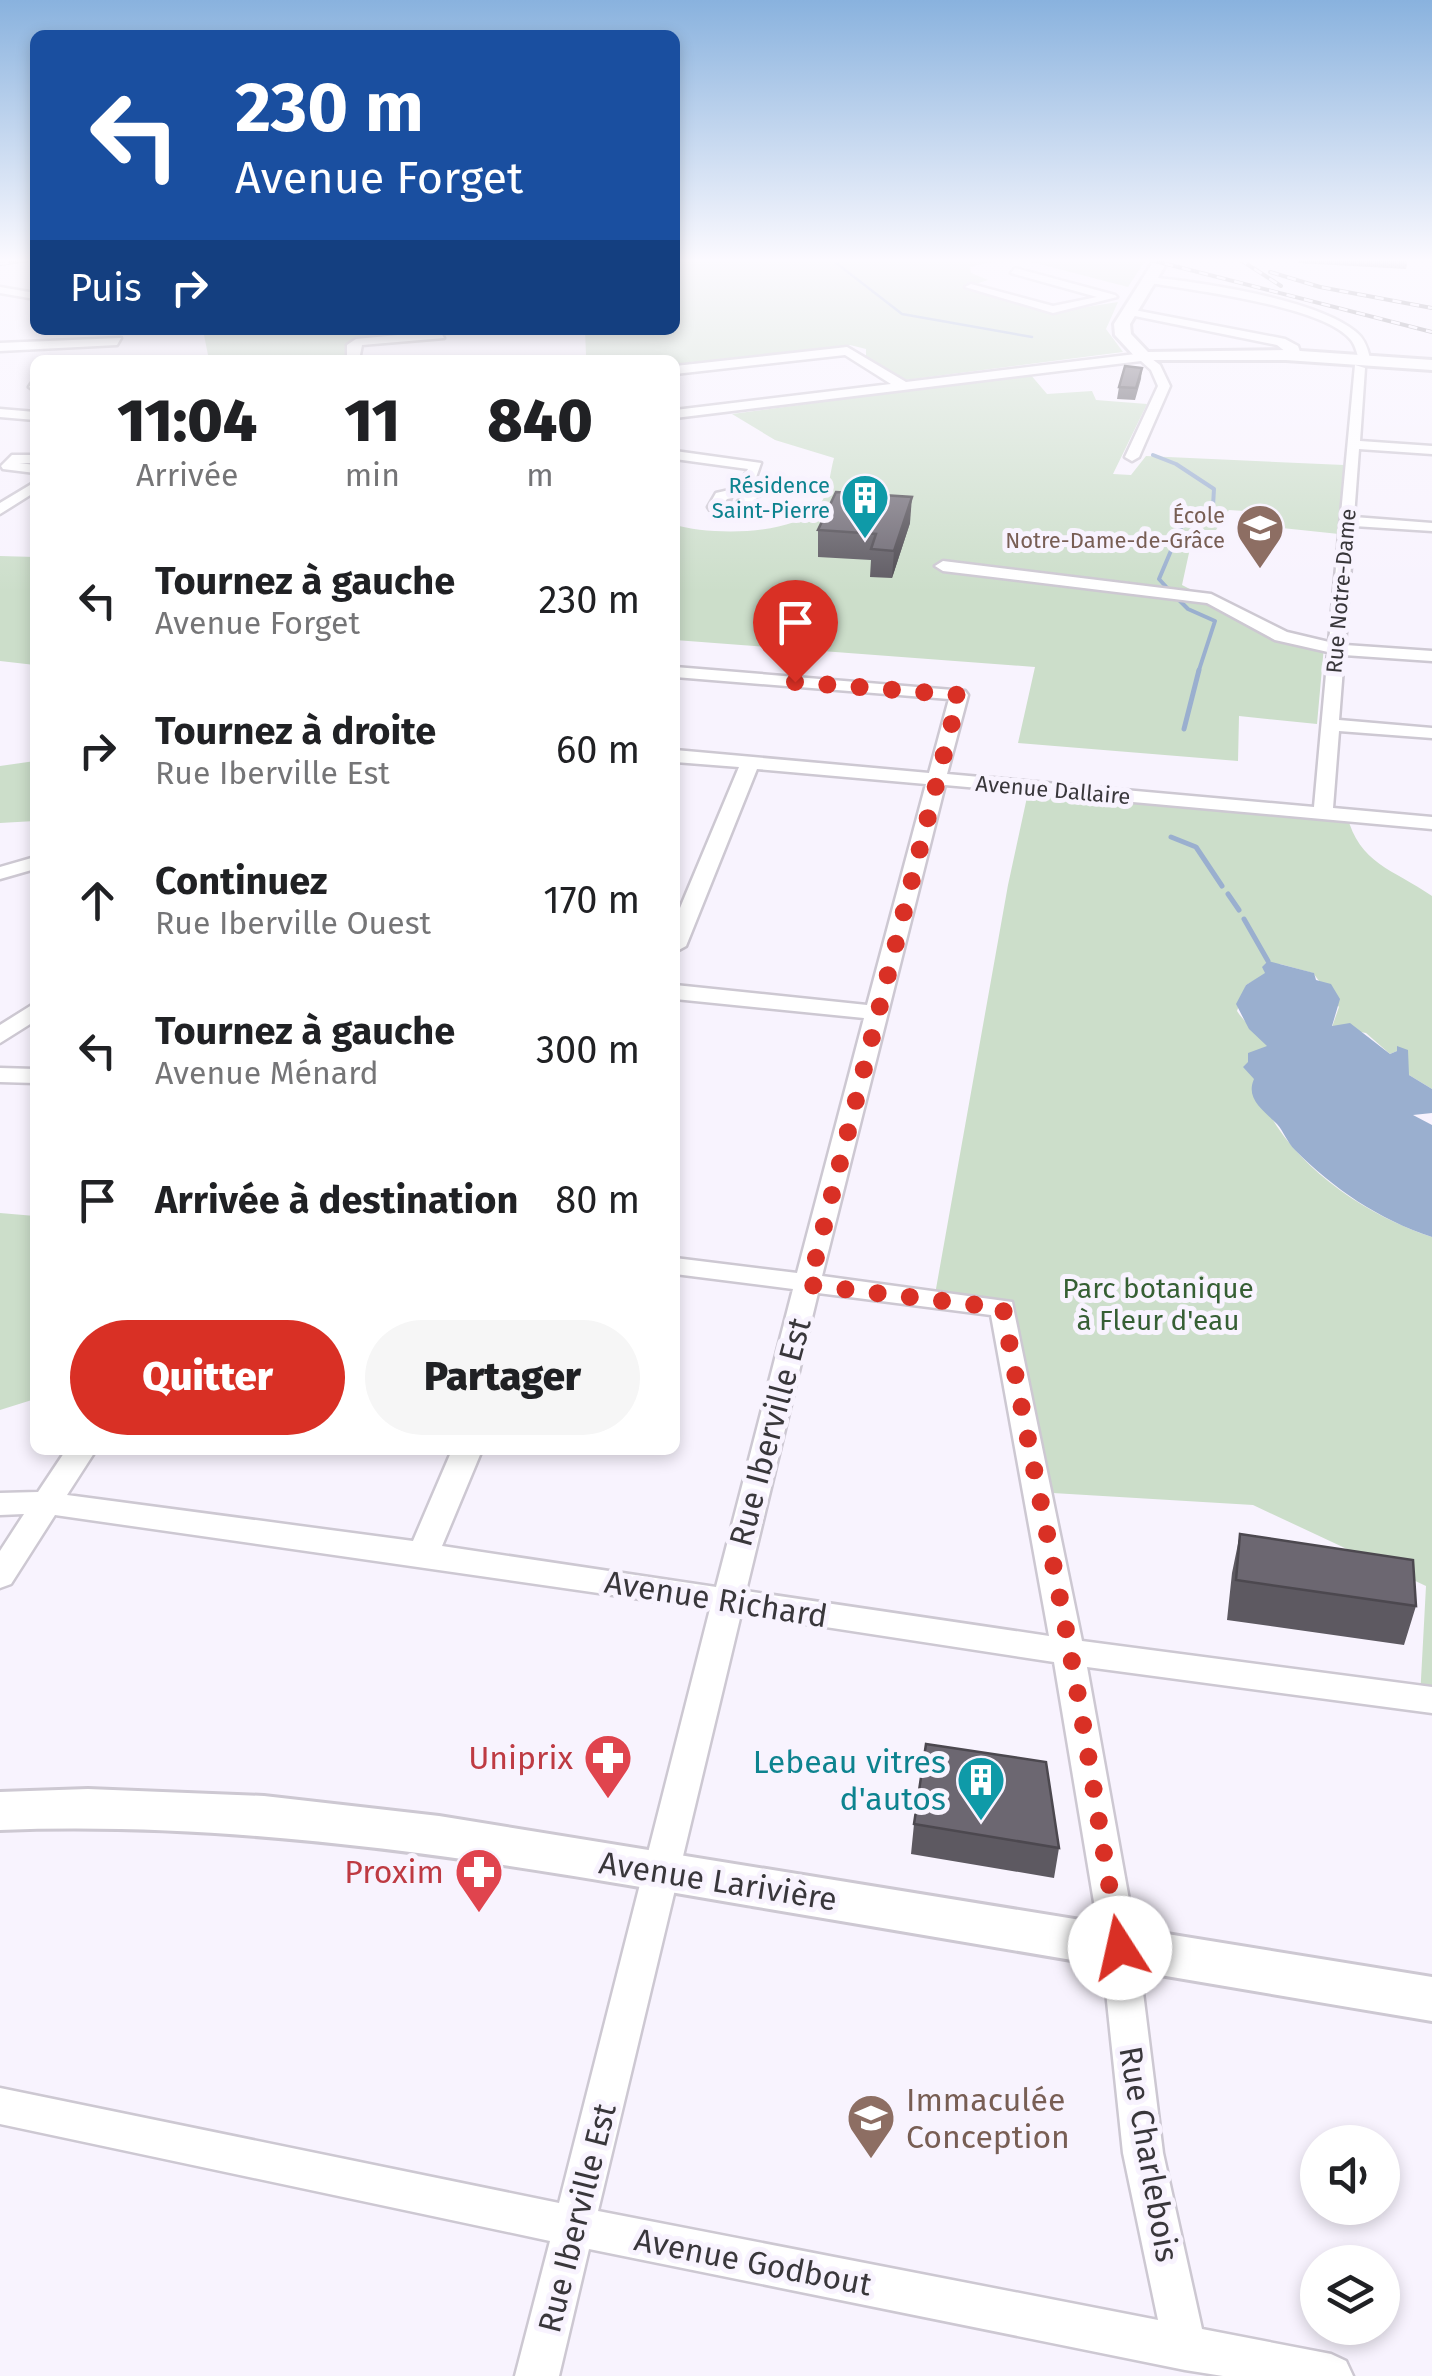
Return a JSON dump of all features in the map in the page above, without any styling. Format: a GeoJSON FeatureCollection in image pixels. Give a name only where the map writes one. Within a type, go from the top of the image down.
{"type":"FeatureCollection","features":[{"type":"Feature","properties":{"kind":"main road","name":"Avenue Larivière"},"geometry":{"type":"LineString","coordinates":[[0,1811],[116,1808],[262,1814],[663,1871],[1432,2000]]}},
{"type":"Feature","properties":{"kind":"street"},"geometry":{"type":"LineString","coordinates":[[878,370],[902,385]]}},
{"type":"Feature","properties":{"kind":"street"},"geometry":{"type":"LineString","coordinates":[[680,413],[1038,370]]}},
{"type":"Feature","properties":{"kind":"street"},"geometry":{"type":"LineString","coordinates":[[1132,457],[1164,386],[1157,370]]}},
{"type":"Feature","properties":{"kind":"street","name":"Rue Notre-Dame"},"geometry":{"type":"LineString","coordinates":[[1323,813],[1361,370]]}},
{"type":"Feature","properties":{"kind":"street"},"geometry":{"type":"LineString","coordinates":[[0,414],[30,416]]}},
{"type":"Feature","properties":{"kind":"street"},"geometry":{"type":"LineString","coordinates":[[1353,445],[1432,450]]}},
{"type":"Feature","properties":{"kind":"street"},"geometry":{"type":"LineString","coordinates":[[680,456],[752,464],[757,471],[744,491]]}},
{"type":"Feature","properties":{"kind":"street"},"geometry":{"type":"LineString","coordinates":[[30,459],[17,458],[8,466],[30,468]]}},
{"type":"Feature","properties":{"kind":"street"},"geometry":{"type":"LineString","coordinates":[[0,510],[30,489]]}},
{"type":"Feature","properties":{"kind":"street"},"geometry":{"type":"LineString","coordinates":[[1346,522],[1432,527]]}},
{"type":"Feature","properties":{"kind":"street"},"geometry":{"type":"LineString","coordinates":[[942,566],[1210,599],[1281,636],[1336,649],[1432,656]]}},
{"type":"Feature","properties":{"kind":"street","name":"Rue Iberville Est"},"geometry":{"type":"LineString","coordinates":[[536,2376],[663,1871],[725,1601],[959,695],[680,672]]}},
{"type":"Feature","properties":{"kind":"street"},"geometry":{"type":"LineString","coordinates":[[1330,725],[1432,733]]}},
{"type":"Feature","properties":{"kind":"street","name":"Avenue Dallaire"},"geometry":{"type":"LineString","coordinates":[[680,757],[1432,822]]}},
{"type":"Feature","properties":{"kind":"street"},"geometry":{"type":"LineString","coordinates":[[680,934],[749,765]]}},
{"type":"Feature","properties":{"kind":"street"},"geometry":{"type":"LineString","coordinates":[[680,993],[878,1013]]}},
{"type":"Feature","properties":{"kind":"street"},"geometry":{"type":"LineString","coordinates":[[0,1036],[30,1014]]}},
{"type":"Feature","properties":{"kind":"street"},"geometry":{"type":"LineString","coordinates":[[0,1075],[30,1076]]}},
{"type":"Feature","properties":{"kind":"street"},"geometry":{"type":"LineString","coordinates":[[680,1267],[809,1285]]}},
{"type":"Feature","properties":{"kind":"street","name":"Rue Charlebois"},"geometry":{"type":"LineString","coordinates":[[809,1285],[1003,1308],[1070,1652],[1120,1948],[1139,2130],[1185,2349]]}},
{"type":"Feature","properties":{"kind":"street"},"geometry":{"type":"LineString","coordinates":[[0,1576],[78,1455]]}},
{"type":"Feature","properties":{"kind":"street"},"geometry":{"type":"LineString","coordinates":[[423,1554],[465,1455]]}},
{"type":"Feature","properties":{"kind":"street","name":"Avenue Richard"},"geometry":{"type":"LineString","coordinates":[[0,1504],[48,1503],[423,1554],[1070,1652],[1432,1700]]}},
{"type":"Feature","properties":{"kind":"street","name":"Avenue Godbout"},"geometry":{"type":"LineString","coordinates":[[0,2106],[574,2226],[1332,2376]]}},
{"type":"Feature","properties":{"kind":"green space"},"geometry":{"type":"Polygon","coordinates":[[[888,370],[984,370],[905,380],[888,370]]]}},
{"type":"Feature","properties":{"kind":"green space"},"geometry":{"type":"Polygon","coordinates":[[[1030,374],[1047,394],[1092,391],[1096,400],[1147,404],[1113,474],[1131,475],[1146,456],[1344,465],[1339,534],[1243,524],[1244,511],[1229,510],[1216,530],[1194,530],[1182,585],[1281,636],[1324,646],[1317,724],[1239,716],[1238,761],[1018,743],[1035,667],[680,640],[680,526],[752,531],[792,523],[820,504],[834,458],[775,440],[732,414],[1030,374]]]}},
{"type":"Feature","properties":{"kind":"green space"},"geometry":{"type":"Polygon","coordinates":[[[0,556],[30,557],[30,664],[0,661],[0,556]]]}},
{"type":"Feature","properties":{"kind":"green space"},"geometry":{"type":"Polygon","coordinates":[[[30,762],[30,821],[0,823],[0,766],[30,762]]]}},
{"type":"Feature","properties":{"kind":"green space","name":"Parc botanique à Fleur d'eau"},"geometry":{"type":"Polygon","coordinates":[[[1029,788],[1347,815],[1352,831],[1369,855],[1432,896],[1432,1089],[1409,1075],[1397,1051],[1390,1054],[1366,1033],[1332,1027],[1339,1007],[1313,973],[1280,964],[1264,970],[1266,974],[1246,985],[1237,1011],[1268,1046],[1254,1079],[1281,1133],[1324,1178],[1349,1196],[1376,1213],[1432,1237],[1432,1700],[1420,1698],[1426,1586],[1253,1505],[1036,1492],[1003,1308],[934,1300],[1029,788]]]}},
{"type":"Feature","properties":{"kind":"green space"},"geometry":{"type":"Polygon","coordinates":[[[0,1213],[30,1216],[30,1401],[0,1410],[0,1213]]]}},
{"type":"Feature","properties":{"kind":"water"},"geometry":{"type":"Polygon","coordinates":[[[1268,961],[1314,973],[1316,980],[1331,984],[1340,999],[1332,1026],[1350,1023],[1390,1054],[1397,1051],[1397,1046],[1408,1050],[1409,1075],[1432,1089],[1432,1113],[1413,1115],[1432,1125],[1432,1237],[1375,1212],[1325,1178],[1295,1150],[1254,1099],[1254,1079],[1243,1067],[1248,1062],[1248,1053],[1267,1046],[1249,1029],[1236,1004],[1246,985],[1265,973],[1262,967],[1268,961]]]}},
{"type":"Feature","properties":{"kind":"building"},"geometry":{"type":"Polygon","coordinates":[[[1124,370],[1141,370],[1136,388],[1119,387],[1124,370]]]}},
{"type":"Feature","properties":{"kind":"building"},"geometry":{"type":"Polygon","coordinates":[[[836,492],[912,497],[894,551],[871,549],[876,534],[818,530],[836,492]]]}},
{"type":"Feature","properties":{"kind":"building"},"geometry":{"type":"Polygon","coordinates":[[[1240,1534],[1413,1560],[1416,1606],[1236,1580],[1240,1534]]]}},
{"type":"Feature","properties":{"kind":"building","name":"Lebeau vitres d'autos"},"geometry":{"type":"Polygon","coordinates":[[[926,1744],[1046,1762],[1059,1848],[914,1824],[926,1744]]]}},
{"type":"Feature","properties":{"kind":"waterway"},"geometry":{"type":"LineString","coordinates":[[1153,455],[1176,464],[1214,489],[1213,506],[1181,527],[1159,579],[1169,590]]}},
{"type":"Feature","properties":{"kind":"waterway"},"geometry":{"type":"LineString","coordinates":[[1177,598],[1188,609],[1215,621],[1198,673]]}},
{"type":"Feature","properties":{"kind":"waterway"},"geometry":{"type":"LineString","coordinates":[[1184,729],[1199,670]]}},
{"type":"Feature","properties":{"kind":"waterway"},"geometry":{"type":"LineString","coordinates":[[1171,837],[1196,847],[1222,886]]}},
{"type":"Feature","properties":{"kind":"waterway"},"geometry":{"type":"LineString","coordinates":[[1228,894],[1239,910]]}},
{"type":"Feature","properties":{"kind":"waterway"},"geometry":{"type":"LineString","coordinates":[[1244,919],[1268,961]]}},
{"type":"Feature","properties":{"kind":"place","name":"Résidence Saint-Pierre"},"geometry":{"type":"Point","coordinates":[865,540]}},
{"type":"Feature","properties":{"kind":"place","name":"École Notre-Dame-de-Grâce"},"geometry":{"type":"Point","coordinates":[1260,570]}},
{"type":"Feature","properties":{"kind":"place","name":"Uniprix"},"geometry":{"type":"Point","coordinates":[608,1800]}},
{"type":"Feature","properties":{"kind":"place","name":"Lebeau vitres d'autos"},"geometry":{"type":"Point","coordinates":[981,1822]}},
{"type":"Feature","properties":{"kind":"place","name":"Proxim"},"geometry":{"type":"Point","coordinates":[479,1914]}},
{"type":"Feature","properties":{"kind":"place","name":"Immaculée Conception"},"geometry":{"type":"Point","coordinates":[871,2160]}},
{"type":"Feature","properties":{"kind":"route"},"geometry":{"type":"LineString","coordinates":[[795,682],[959,695],[809,1285],[1003,1308],[1070,1652],[1120,1948]]}}]}
